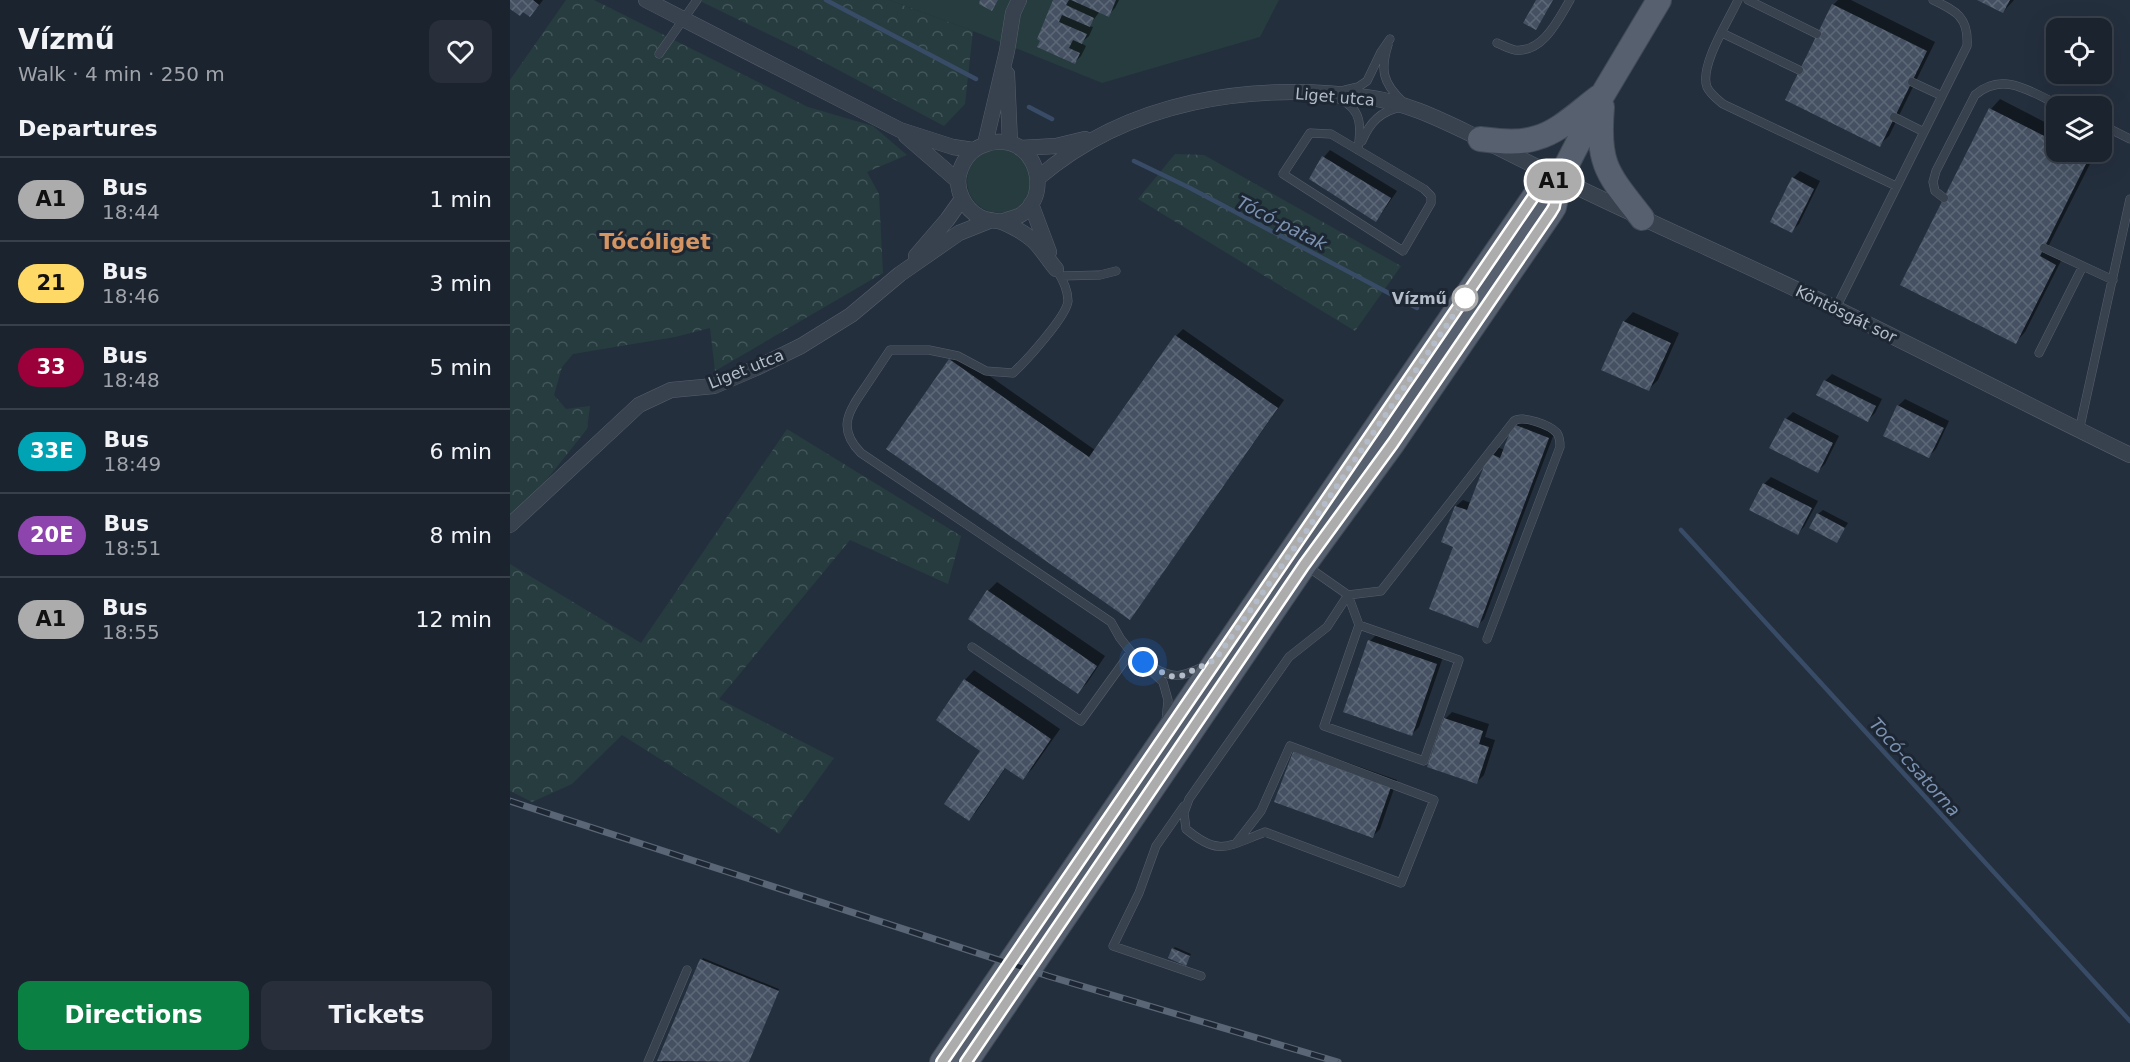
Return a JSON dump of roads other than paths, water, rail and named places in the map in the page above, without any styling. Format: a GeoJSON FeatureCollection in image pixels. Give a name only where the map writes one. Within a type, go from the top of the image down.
{"type":"FeatureCollection","features":[{"type":"Feature","properties":{"kind":"main road"},"geometry":{"type":"LineString","coordinates":[[966,1062],[1304,565],[1393,443],[1551,212],[1560,178],[1603,94],[1659,0]]}},
{"type":"Feature","properties":{"kind":"main road"},"geometry":{"type":"LineString","coordinates":[[1480,139],[1509,142],[1536,138],[1560,125],[1603,94]]}},
{"type":"Feature","properties":{"kind":"main road"},"geometry":{"type":"LineString","coordinates":[[1603,94],[1599,138],[1605,166],[1612,180],[1642,218]]}},
{"type":"Feature","properties":{"kind":"main road"},"geometry":{"type":"LineString","coordinates":[[942,1062],[1534,196],[1560,178]]}},
{"type":"Feature","properties":{"kind":"street"},"geometry":{"type":"LineString","coordinates":[[646,0],[900,130],[953,147],[979,147],[999,142],[1015,146],[1029,156],[1035,165],[1038,178],[1037,192],[1031,204],[1022,214],[995,221]]}},
{"type":"Feature","properties":{"kind":"street"},"geometry":{"type":"LineString","coordinates":[[1018,0],[1013,13],[1007,51],[979,147],[964,160],[958,180],[962,199],[970,210],[979,217],[995,221],[1031,238],[1058,273]]}},
{"type":"Feature","properties":{"kind":"street"},"geometry":{"type":"LineString","coordinates":[[1007,51],[1015,146]]}},
{"type":"Feature","properties":{"kind":"street","name":"Liget utca"},"geometry":{"type":"LineString","coordinates":[[1038,178],[1060,160],[1100,136],[1143,116],[1228,95],[1271,92],[1367,97],[1407,106],[1447,121],[1560,178]]}},
{"type":"Feature","properties":{"kind":"street"},"geometry":{"type":"LineString","coordinates":[[900,130],[958,180]]}},
{"type":"Feature","properties":{"kind":"street","name":"Liget utca"},"geometry":{"type":"LineString","coordinates":[[1015,146],[1056,146],[1100,136]]}},
{"type":"Feature","properties":{"kind":"street","name":"Köntösgát sor"},"geometry":{"type":"LineString","coordinates":[[1560,178],[1836,308],[2130,455]]}},
{"type":"Feature","properties":{"kind":"street","name":"Liget utca"},"geometry":{"type":"LineString","coordinates":[[900,274],[947,220],[962,199]]}},
{"type":"Feature","properties":{"kind":"street"},"geometry":{"type":"LineString","coordinates":[[1031,204],[1058,273]]}},
{"type":"Feature","properties":{"kind":"street","name":"Liget utca"},"geometry":{"type":"LineString","coordinates":[[510,525],[639,405],[671,390],[714,386],[756,369],[801,346],[851,315],[900,274],[959,233],[995,221]]}},
{"type":"Feature","properties":{"kind":"lane"},"geometry":{"type":"LineString","coordinates":[[659,54],[698,0]]}},
{"type":"Feature","properties":{"kind":"lane"},"geometry":{"type":"LineString","coordinates":[[1497,43],[1515,50],[1530,48],[1542,40],[1553,27],[1569,0]]}},
{"type":"Feature","properties":{"kind":"lane"},"geometry":{"type":"LineString","coordinates":[[1738,0],[1706,70],[1707,88],[1713,96],[1723,104],[1896,186]]}},
{"type":"Feature","properties":{"kind":"lane"},"geometry":{"type":"LineString","coordinates":[[1748,0],[1817,34]]}},
{"type":"Feature","properties":{"kind":"lane"},"geometry":{"type":"LineString","coordinates":[[1836,308],[1967,46],[1968,34],[1956,12],[1933,0]]}},
{"type":"Feature","properties":{"kind":"lane"},"geometry":{"type":"LineString","coordinates":[[1722,33],[1799,70]]}},
{"type":"Feature","properties":{"kind":"lane"},"geometry":{"type":"LineString","coordinates":[[1329,95],[1358,87],[1367,81],[1390,39],[1383,74],[1388,86],[1407,106],[1383,112],[1368,129],[1358,150]]}},
{"type":"Feature","properties":{"kind":"lane"},"geometry":{"type":"LineString","coordinates":[[1912,82],[1942,96]]}},
{"type":"Feature","properties":{"kind":"lane"},"geometry":{"type":"LineString","coordinates":[[1944,198],[1935,191],[1936,171],[1975,94],[1994,83],[2005,82],[2046,100]]}},
{"type":"Feature","properties":{"kind":"lane"},"geometry":{"type":"LineString","coordinates":[[1329,95],[1347,102],[1358,113],[1362,127],[1358,150]]}},
{"type":"Feature","properties":{"kind":"lane"},"geometry":{"type":"LineString","coordinates":[[1894,117],[1924,132]]}},
{"type":"Feature","properties":{"kind":"lane"},"geometry":{"type":"LineString","coordinates":[[2112,130],[2130,139]]}},
{"type":"Feature","properties":{"kind":"lane"},"geometry":{"type":"LineString","coordinates":[[1310,133],[1331,134],[1358,150],[1431,195],[1431,203],[1403,251],[1283,174],[1310,133]]}},
{"type":"Feature","properties":{"kind":"lane"},"geometry":{"type":"LineString","coordinates":[[2079,431],[2130,199]]}},
{"type":"Feature","properties":{"kind":"lane"},"geometry":{"type":"LineString","coordinates":[[2044,248],[2113,280]]}},
{"type":"Feature","properties":{"kind":"lane"},"geometry":{"type":"LineString","coordinates":[[2039,353],[2083,266]]}},
{"type":"Feature","properties":{"kind":"lane"},"geometry":{"type":"LineString","coordinates":[[1116,271],[1100,274],[1058,273],[1067,291],[1066,308],[1028,359],[1013,373],[986,371],[958,356],[929,350],[890,350],[848,412],[847,425],[849,437],[861,453],[1111,622],[1131,652],[1163,682],[1168,700],[1164,735]]}},
{"type":"Feature","properties":{"kind":"lane"},"geometry":{"type":"LineString","coordinates":[[1201,976],[1113,946],[1139,893],[1156,846],[1289,657],[1327,627],[1348,595],[1381,591],[1514,421],[1526,418],[1554,430],[1560,440],[1560,447],[1487,639]]}},
{"type":"Feature","properties":{"kind":"lane"},"geometry":{"type":"LineString","coordinates":[[1304,565],[1348,595],[1359,625],[1324,726],[1424,761],[1459,660],[1359,625]]}},
{"type":"Feature","properties":{"kind":"lane"},"geometry":{"type":"LineString","coordinates":[[972,647],[1081,721],[1131,652]]}},
{"type":"Feature","properties":{"kind":"lane"},"geometry":{"type":"LineString","coordinates":[[1143,662],[1169,676],[1179,677],[1215,660]]}},
{"type":"Feature","properties":{"kind":"lane"},"geometry":{"type":"LineString","coordinates":[[1189,800],[1184,813],[1186,829],[1201,841],[1222,848],[1265,832],[1401,883],[1434,800],[1290,746],[1261,811],[1237,842]]}},
{"type":"Feature","properties":{"kind":"lane"},"geometry":{"type":"LineString","coordinates":[[648,1062],[687,970]]}},
{"type":"Feature","properties":{"kind":"waterway","name":"Tócó-patak"},"geometry":{"type":"LineString","coordinates":[[826,0],[976,79]]}},
{"type":"Feature","properties":{"kind":"waterway","name":"Tócó-patak"},"geometry":{"type":"LineString","coordinates":[[1029,107],[1052,119]]}},
{"type":"Feature","properties":{"kind":"waterway","name":"Tócó-patak"},"geometry":{"type":"LineString","coordinates":[[1134,161],[1190,188],[1417,308]]}},
{"type":"Feature","properties":{"kind":"waterway","name":"Tocó-csatorna"},"geometry":{"type":"LineString","coordinates":[[1681,530],[2130,1021]]}},
{"type":"Feature","properties":{"kind":"railway"},"geometry":{"type":"LineString","coordinates":[[510,801],[1048,976],[1338,1062]]}},
{"type":"Feature","properties":{"kind":"place","name":"Vízmű"},"geometry":{"type":"Point","coordinates":[1465,298]}},
{"type":"Feature","properties":{"kind":"district","name":"Tócóliget"},"geometry":{"type":"Point","coordinates":[655,241]}}]}
